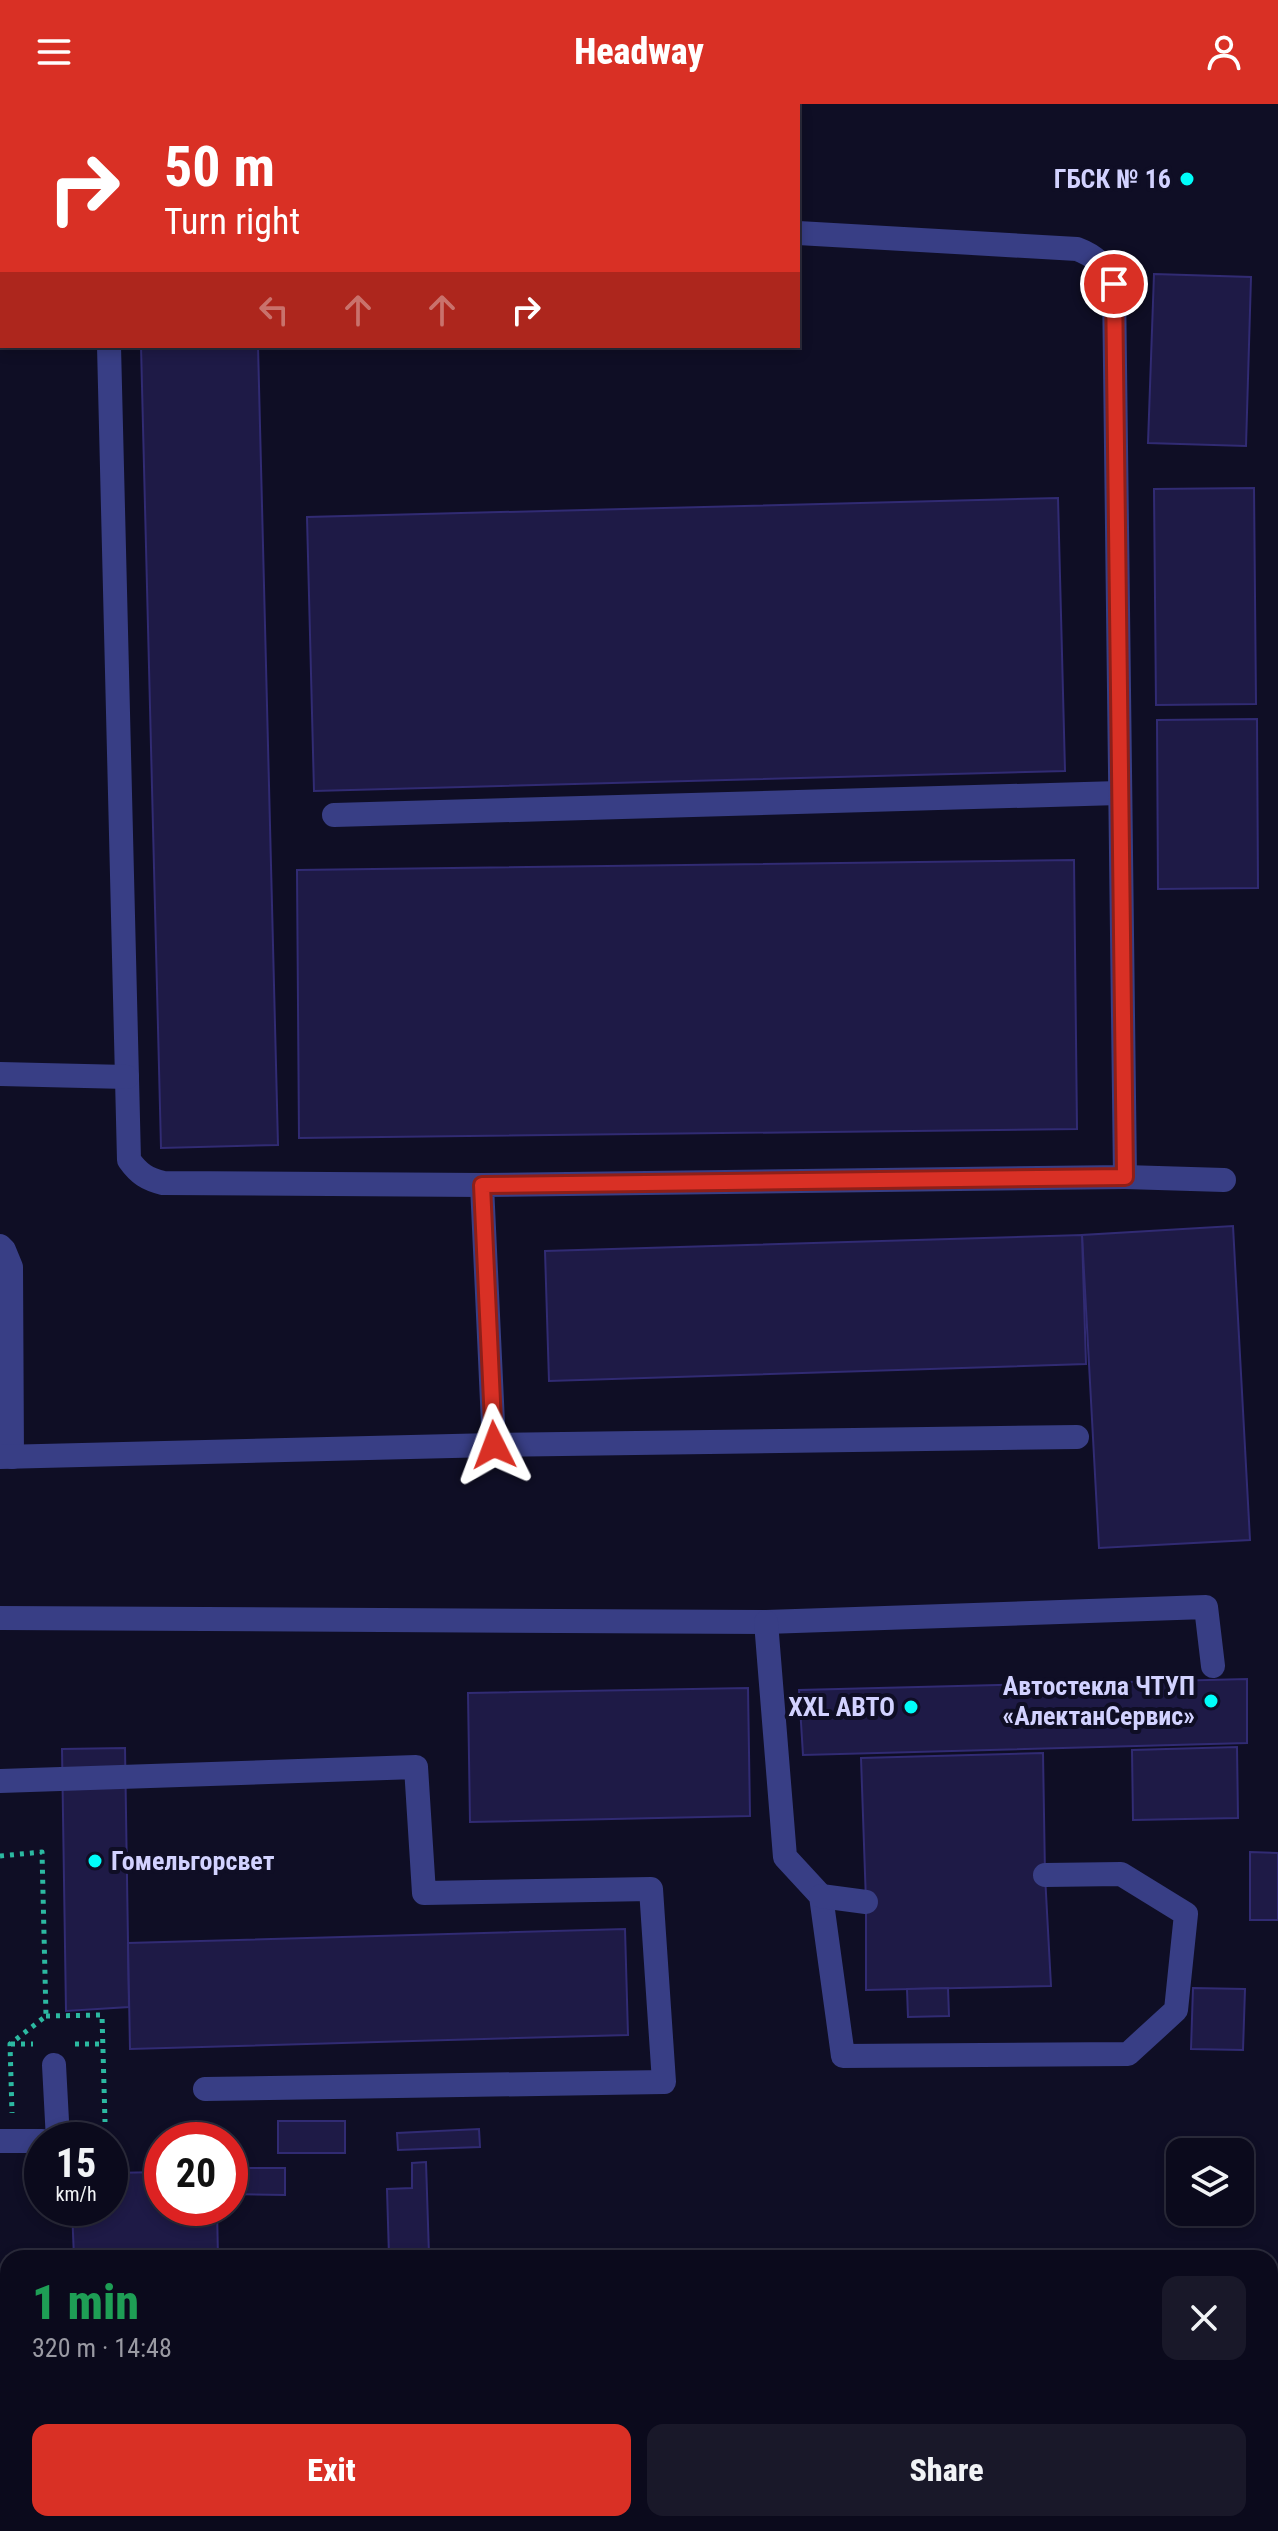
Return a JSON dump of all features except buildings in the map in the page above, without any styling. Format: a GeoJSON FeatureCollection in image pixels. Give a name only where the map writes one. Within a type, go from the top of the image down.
{"type":"FeatureCollection","features":[{"type":"Feature","properties":{"kind":"lane"},"geometry":{"type":"LineString","coordinates":[[800,233],[1077,249],[1093,255],[1106,268],[1114,284],[1125,1177]]}},
{"type":"Feature","properties":{"kind":"lane"},"geometry":{"type":"LineString","coordinates":[[109,348],[129,1160],[137,1171],[148,1179],[163,1183],[482,1185],[1125,1177],[1224,1180]]}},
{"type":"Feature","properties":{"kind":"lane"},"geometry":{"type":"LineString","coordinates":[[334,815],[1119,793]]}},
{"type":"Feature","properties":{"kind":"lane"},"geometry":{"type":"LineString","coordinates":[[0,1074],[127,1077]]}},
{"type":"Feature","properties":{"kind":"lane"},"geometry":{"type":"LineString","coordinates":[[482,1185],[494,1445]]}},
{"type":"Feature","properties":{"kind":"lane"},"geometry":{"type":"LineString","coordinates":[[0,1246],[11,1267],[6,1457],[494,1445],[1077,1437]]}},
{"type":"Feature","properties":{"kind":"lane"},"geometry":{"type":"LineString","coordinates":[[0,1618],[766,1622],[1206,1607],[1213,1666]]}},
{"type":"Feature","properties":{"kind":"lane"},"geometry":{"type":"LineString","coordinates":[[766,1622],[785,1857],[821,1896],[843,2056],[1128,2054],[1176,2010],[1186,1914],[1121,1874],[1045,1875]]}},
{"type":"Feature","properties":{"kind":"lane"},"geometry":{"type":"LineString","coordinates":[[0,1781],[416,1767],[424,1893],[651,1889],[664,2082],[205,2089]]}},
{"type":"Feature","properties":{"kind":"lane"},"geometry":{"type":"LineString","coordinates":[[821,1896],[866,1902]]}},
{"type":"Feature","properties":{"kind":"lane"},"geometry":{"type":"LineString","coordinates":[[54,2065],[57,2122]]}},
{"type":"Feature","properties":{"kind":"lane"},"geometry":{"type":"LineString","coordinates":[[3,2132],[24,2137]]}},
{"type":"Feature","properties":{"kind":"path"},"geometry":{"type":"LineString","coordinates":[[0,1856],[42,1852],[46,2016]]}},
{"type":"Feature","properties":{"kind":"path"},"geometry":{"type":"LineString","coordinates":[[3,2132],[12,2117],[10,2044],[46,2016],[102,2015],[105,2122]]}},
{"type":"Feature","properties":{"kind":"place","name":"ГБСК № 16"},"geometry":{"type":"Point","coordinates":[1187,179]}},
{"type":"Feature","properties":{"kind":"place","name":"Автостекла ЧТУП «АлектанСервис»"},"geometry":{"type":"Point","coordinates":[1211,1701]}},
{"type":"Feature","properties":{"kind":"place","name":"XXL АВТО"},"geometry":{"type":"Point","coordinates":[911,1707]}},
{"type":"Feature","properties":{"kind":"place","name":"Гомельгорсвет"},"geometry":{"type":"Point","coordinates":[95,1861]}},
{"type":"Feature","properties":{"kind":"route"},"geometry":{"type":"LineString","coordinates":[[494,1445],[482,1185],[1125,1177],[1114,284]]}}]}
